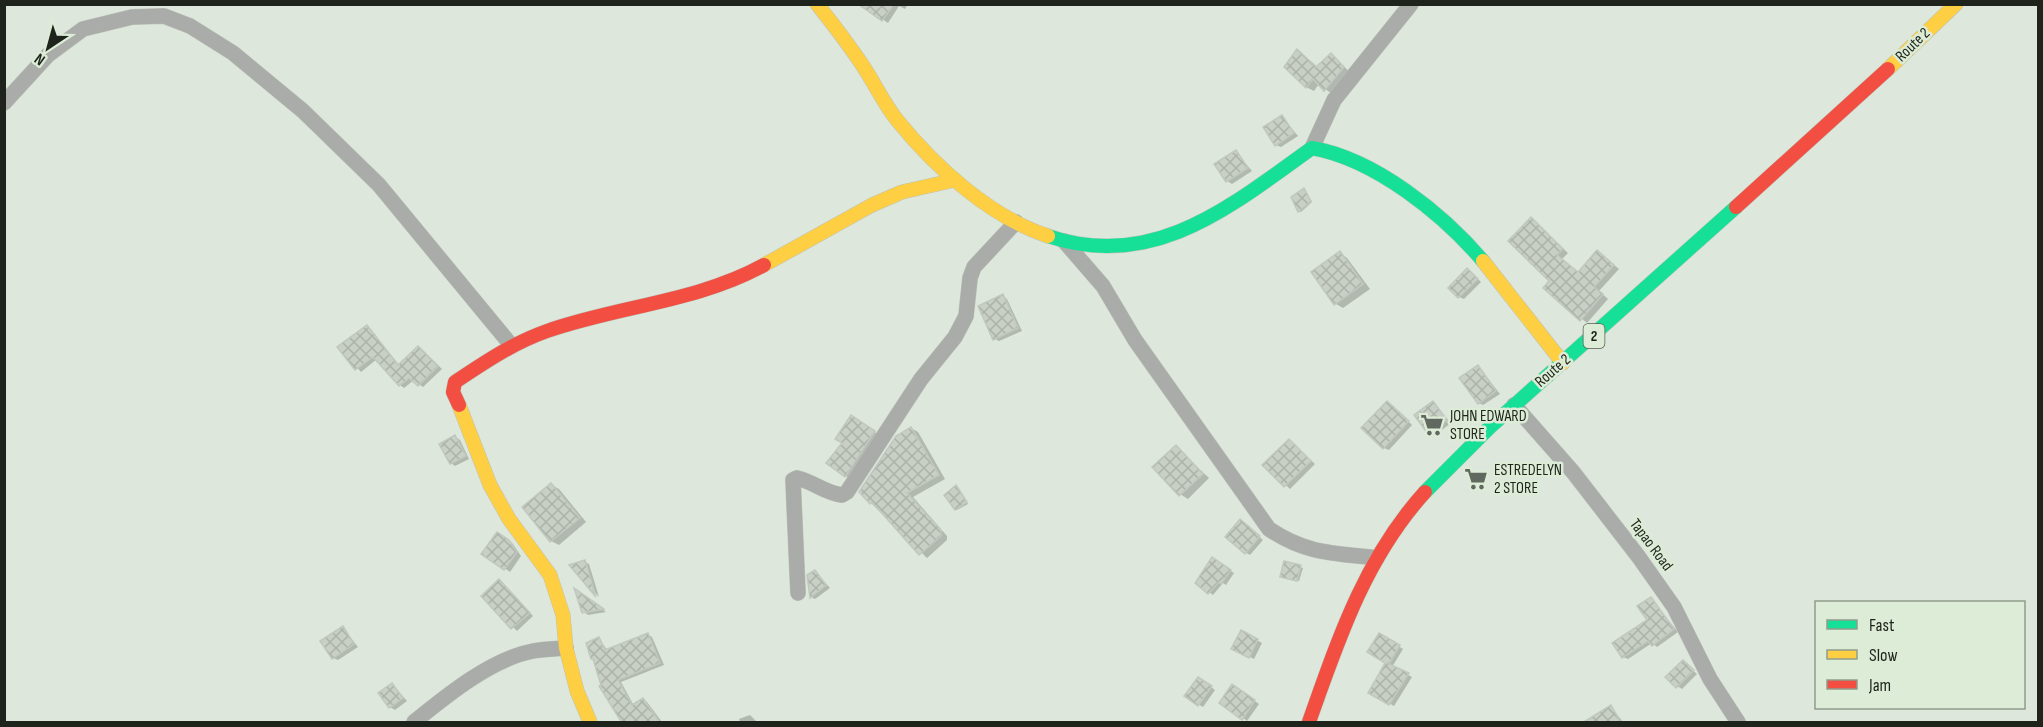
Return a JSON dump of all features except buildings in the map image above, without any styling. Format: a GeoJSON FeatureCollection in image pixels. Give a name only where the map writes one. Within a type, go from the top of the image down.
{"type":"FeatureCollection","features":[{"type":"Feature","properties":{"kind":"main road"},"geometry":{"type":"LineString","coordinates":[[817,4],[861,64],[897,120],[955,180],[1016,222],[1063,241],[1099,249],[1156,240],[1171,235],[1256,188],[1312,148],[1332,151],[1410,193],[1449,225],[1510,289],[1563,363]]}},
{"type":"Feature","properties":{"kind":"main road","name":"Route 2"},"geometry":{"type":"LineString","coordinates":[[1308,723],[1341,631],[1377,558],[1397,526],[1434,482],[1514,405],[1563,363],[1956,4]]}},
{"type":"Feature","properties":{"kind":"main road"},"geometry":{"type":"LineString","coordinates":[[590,723],[577,691],[566,648],[563,615],[550,575],[509,519],[490,485],[453,392],[455,382],[512,345],[549,330],[696,293],[755,270],[872,205],[902,192],[955,180]]}},
{"type":"Feature","properties":{"kind":"street"},"geometry":{"type":"LineString","coordinates":[[1312,148],[1334,100],[1411,4]]}},
{"type":"Feature","properties":{"kind":"street"},"geometry":{"type":"LineString","coordinates":[[4,103],[48,55],[83,29],[132,17],[164,16],[190,26],[233,53],[303,111],[380,186],[512,345]]}},
{"type":"Feature","properties":{"kind":"street"},"geometry":{"type":"LineString","coordinates":[[798,592],[793,480],[797,478],[807,480],[831,493],[842,495],[847,492],[921,379],[955,337],[966,316],[970,279],[974,267],[1016,222]]}},
{"type":"Feature","properties":{"kind":"street"},"geometry":{"type":"LineString","coordinates":[[1063,241],[1102,286],[1135,340],[1269,529],[1291,544],[1311,550],[1377,558]]}},
{"type":"Feature","properties":{"kind":"street","name":"Tapao Road"},"geometry":{"type":"LineString","coordinates":[[1514,405],[1573,472],[1674,607],[1710,679],[1738,723]]}},
{"type":"Feature","properties":{"kind":"street"},"geometry":{"type":"LineString","coordinates":[[414,723],[451,692],[507,660],[532,651],[566,648]]}},
{"type":"Feature","properties":{"kind":"traffic: fast"},"geometry":{"type":"LineString","coordinates":[[1048,236],[1086,245],[1122,246],[1156,239],[1189,227],[1221,211],[1312,148],[1336,154],[1360,164],[1406,191],[1448,225],[1483,261]]}},
{"type":"Feature","properties":{"kind":"traffic: fast"},"geometry":{"type":"LineString","coordinates":[[1425,492],[1490,427],[1736,207]]}},
{"type":"Feature","properties":{"kind":"traffic: slow"},"geometry":{"type":"LineString","coordinates":[[817,4],[858,58],[892,114],[928,155],[985,203],[1005,216],[1048,236]]}},
{"type":"Feature","properties":{"kind":"traffic: slow"},"geometry":{"type":"LineString","coordinates":[[1888,69],[1956,4]]}},
{"type":"Feature","properties":{"kind":"traffic: slow"},"geometry":{"type":"LineString","coordinates":[[764,265],[872,205],[902,192],[955,180]]}},
{"type":"Feature","properties":{"kind":"traffic: slow"},"geometry":{"type":"LineString","coordinates":[[1483,261],[1563,363]]}},
{"type":"Feature","properties":{"kind":"traffic: slow"},"geometry":{"type":"LineString","coordinates":[[459,405],[490,485],[509,519],[550,575],[563,615],[566,648],[577,691],[590,722]]}},
{"type":"Feature","properties":{"kind":"traffic: jam"},"geometry":{"type":"LineString","coordinates":[[1736,207],[1888,69]]}},
{"type":"Feature","properties":{"kind":"traffic: jam"},"geometry":{"type":"LineString","coordinates":[[459,405],[453,392],[455,382],[522,341],[601,315],[685,296],[764,265]]}},
{"type":"Feature","properties":{"kind":"traffic: jam"},"geometry":{"type":"LineString","coordinates":[[1309,722],[1355,601],[1386,544],[1404,517],[1425,492]]}},
{"type":"Feature","properties":{"kind":"place","name":"JOHN EDWARD STORE"},"geometry":{"type":"Point","coordinates":[1432,425]}},
{"type":"Feature","properties":{"kind":"place","name":"ESTREDELYN 2 STORE"},"geometry":{"type":"Point","coordinates":[1476,479]}}]}
